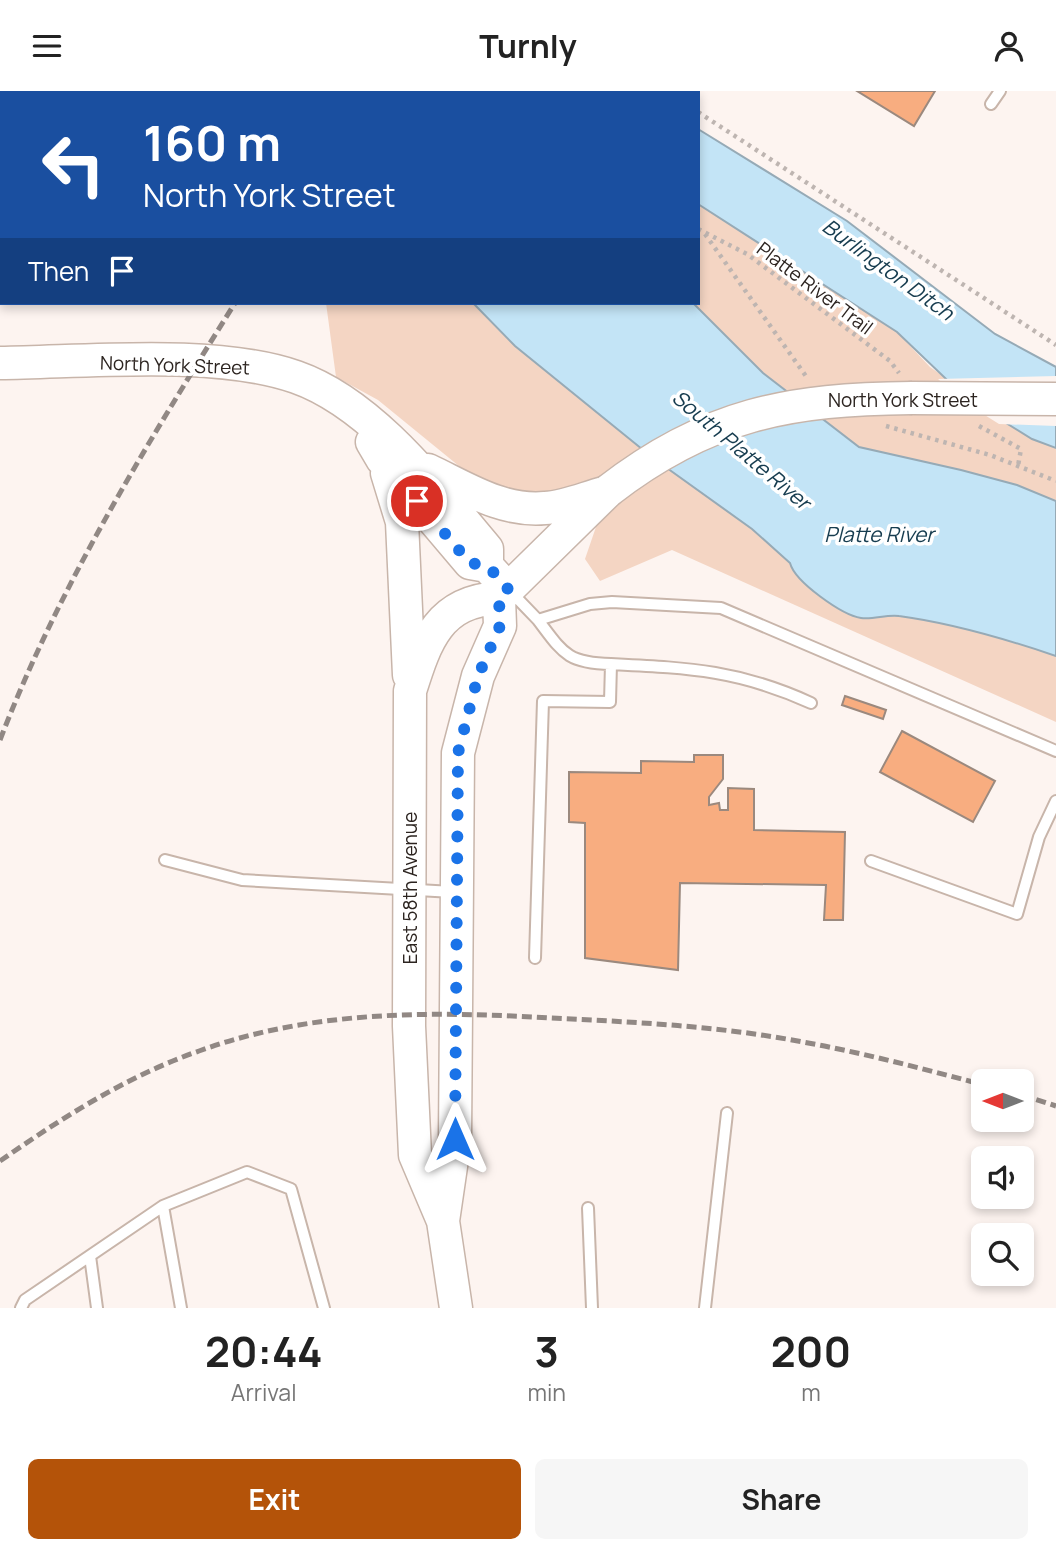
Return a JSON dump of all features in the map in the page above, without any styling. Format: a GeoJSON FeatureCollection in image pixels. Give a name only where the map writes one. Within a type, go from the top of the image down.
{"type":"FeatureCollection","features":[{"type":"Feature","properties":{"kind":"main road","name":"North York Street"},"geometry":{"type":"LineString","coordinates":[[0,363],[189,361],[251,365],[298,377],[362,415],[415,464],[488,549],[488,566],[503,594],[608,491],[641,466],[710,429],[754,414],[824,400],[910,389],[969,411],[1056,400]]}},
{"type":"Feature","properties":{"kind":"main road","name":"North York Street"},"geometry":{"type":"LineString","coordinates":[[341,402],[370,438],[382,459],[470,563],[488,566]]}},
{"type":"Feature","properties":{"kind":"main road"},"geometry":{"type":"LineString","coordinates":[[382,459],[402,522],[410,691]]}},
{"type":"Feature","properties":{"kind":"main road"},"geometry":{"type":"LineString","coordinates":[[415,464],[492,501],[518,509],[548,508],[608,491]]}},
{"type":"Feature","properties":{"kind":"main road","name":"East 58th Avenue"},"geometry":{"type":"LineString","coordinates":[[443,1221],[455,1139],[458,753],[478,676],[500,626],[503,594],[474,599],[440,623],[428,640],[410,691],[409,1026],[415,1155],[443,1221],[456,1308]]}},
{"type":"Feature","properties":{"kind":"lane"},"geometry":{"type":"LineString","coordinates":[[991,104],[1000,91]]}},
{"type":"Feature","properties":{"kind":"lane"},"geometry":{"type":"LineString","coordinates":[[503,594],[538,620],[563,653],[578,662],[704,669],[769,684],[811,703]]}},
{"type":"Feature","properties":{"kind":"lane"},"geometry":{"type":"LineString","coordinates":[[538,620],[590,604],[612,602],[721,608],[1056,751]]}},
{"type":"Feature","properties":{"kind":"lane"},"geometry":{"type":"LineString","coordinates":[[535,958],[543,701],[610,702],[611,664]]}},
{"type":"Feature","properties":{"kind":"lane"},"geometry":{"type":"LineString","coordinates":[[871,861],[1017,914],[1039,837],[1056,801]]}},
{"type":"Feature","properties":{"kind":"lane"},"geometry":{"type":"LineString","coordinates":[[165,860],[242,880],[456,892]]}},
{"type":"Feature","properties":{"kind":"lane"},"geometry":{"type":"LineString","coordinates":[[705,1308],[727,1113]]}},
{"type":"Feature","properties":{"kind":"lane"},"geometry":{"type":"LineString","coordinates":[[21,1308],[26,1300],[163,1206],[247,1172],[291,1189],[324,1308]]}},
{"type":"Feature","properties":{"kind":"lane"},"geometry":{"type":"LineString","coordinates":[[163,1206],[181,1308]]}},
{"type":"Feature","properties":{"kind":"lane"},"geometry":{"type":"LineString","coordinates":[[589,1208],[592,1308]]}},
{"type":"Feature","properties":{"kind":"lane"},"geometry":{"type":"LineString","coordinates":[[90,1256],[97,1308]]}},
{"type":"Feature","properties":{"kind":"path"},"geometry":{"type":"LineString","coordinates":[[700,113],[1056,345]]}},
{"type":"Feature","properties":{"kind":"path","name":"Platte River Trail"},"geometry":{"type":"LineString","coordinates":[[700,230],[747,254],[890,361],[910,389]]}},
{"type":"Feature","properties":{"kind":"path"},"geometry":{"type":"LineString","coordinates":[[969,411],[1021,449],[1018,466]]}},
{"type":"Feature","properties":{"kind":"shaded area"},"geometry":{"type":"Polygon","coordinates":[[[700,205],[897,332],[930,367],[1032,439],[1056,448],[1056,501],[1017,485],[859,447],[763,373],[695,305],[700,305],[700,205]]]}},
{"type":"Feature","properties":{"kind":"shaded area"},"geometry":{"type":"Polygon","coordinates":[[[326,305],[475,305],[515,346],[653,458],[752,529],[790,563],[810,588],[843,611],[861,618],[894,616],[938,623],[1056,656],[1056,722],[672,550],[600,581],[585,559],[608,492],[543,497],[481,484],[378,400],[336,377],[326,305]]]}},
{"type":"Feature","properties":{"kind":"water","name":"Burlington Ditch"},"geometry":{"type":"Polygon","coordinates":[[[700,130],[847,221],[995,334],[1056,367],[1056,448],[1032,439],[967,399],[897,332],[700,205],[700,130]]]}},
{"type":"Feature","properties":{"kind":"water","name":"Platte River"},"geometry":{"type":"Polygon","coordinates":[[[475,305],[695,305],[763,373],[859,447],[1017,485],[1056,501],[1056,656],[938,623],[894,616],[861,618],[843,611],[810,588],[790,563],[752,529],[653,458],[515,346],[475,305]]]}},
{"type":"Feature","properties":{"kind":"pier"},"geometry":{"type":"Polygon","coordinates":[[[1056,376],[1056,426],[999,424],[964,402],[938,379],[1056,376]]]}},
{"type":"Feature","properties":{"kind":"building"},"geometry":{"type":"Polygon","coordinates":[[[857,91],[935,91],[914,126],[857,91]]]}},
{"type":"Feature","properties":{"kind":"building"},"geometry":{"type":"Polygon","coordinates":[[[845,696],[886,710],[883,719],[842,705],[845,696]]]}},
{"type":"Feature","properties":{"kind":"building"},"geometry":{"type":"Polygon","coordinates":[[[902,731],[995,781],[973,822],[880,772],[902,731]]]}},
{"type":"Feature","properties":{"kind":"building"},"geometry":{"type":"Polygon","coordinates":[[[694,755],[723,755],[723,779],[709,797],[709,805],[719,803],[720,810],[728,810],[728,788],[754,789],[754,830],[845,832],[843,920],[824,920],[826,885],[680,883],[678,970],[585,958],[585,823],[569,822],[569,772],[641,773],[641,761],[694,762],[694,755]]]}},
{"type":"Feature","properties":{"kind":"railway"},"geometry":{"type":"LineString","coordinates":[[0,740],[50,626],[107,516],[234,305]]}},
{"type":"Feature","properties":{"kind":"railway"},"geometry":{"type":"LineString","coordinates":[[0,1161],[96,1099],[172,1061],[242,1038],[285,1028],[372,1016],[461,1014],[709,1028],[826,1046],[971,1082]]}},
{"type":"Feature","properties":{"kind":"railway"},"geometry":{"type":"LineString","coordinates":[[1034,1099],[1056,1106]]}},
{"type":"Feature","properties":{"kind":"route"},"geometry":{"type":"LineString","coordinates":[[417,501],[470,563],[488,566],[508,589],[499,598],[500,626],[478,676],[458,753],[455,1139]]}},
{"type":"Feature","properties":{"kind":"water label","name":"South Platte River"},"geometry":{"type":"Point","coordinates":[741,450]}}]}
